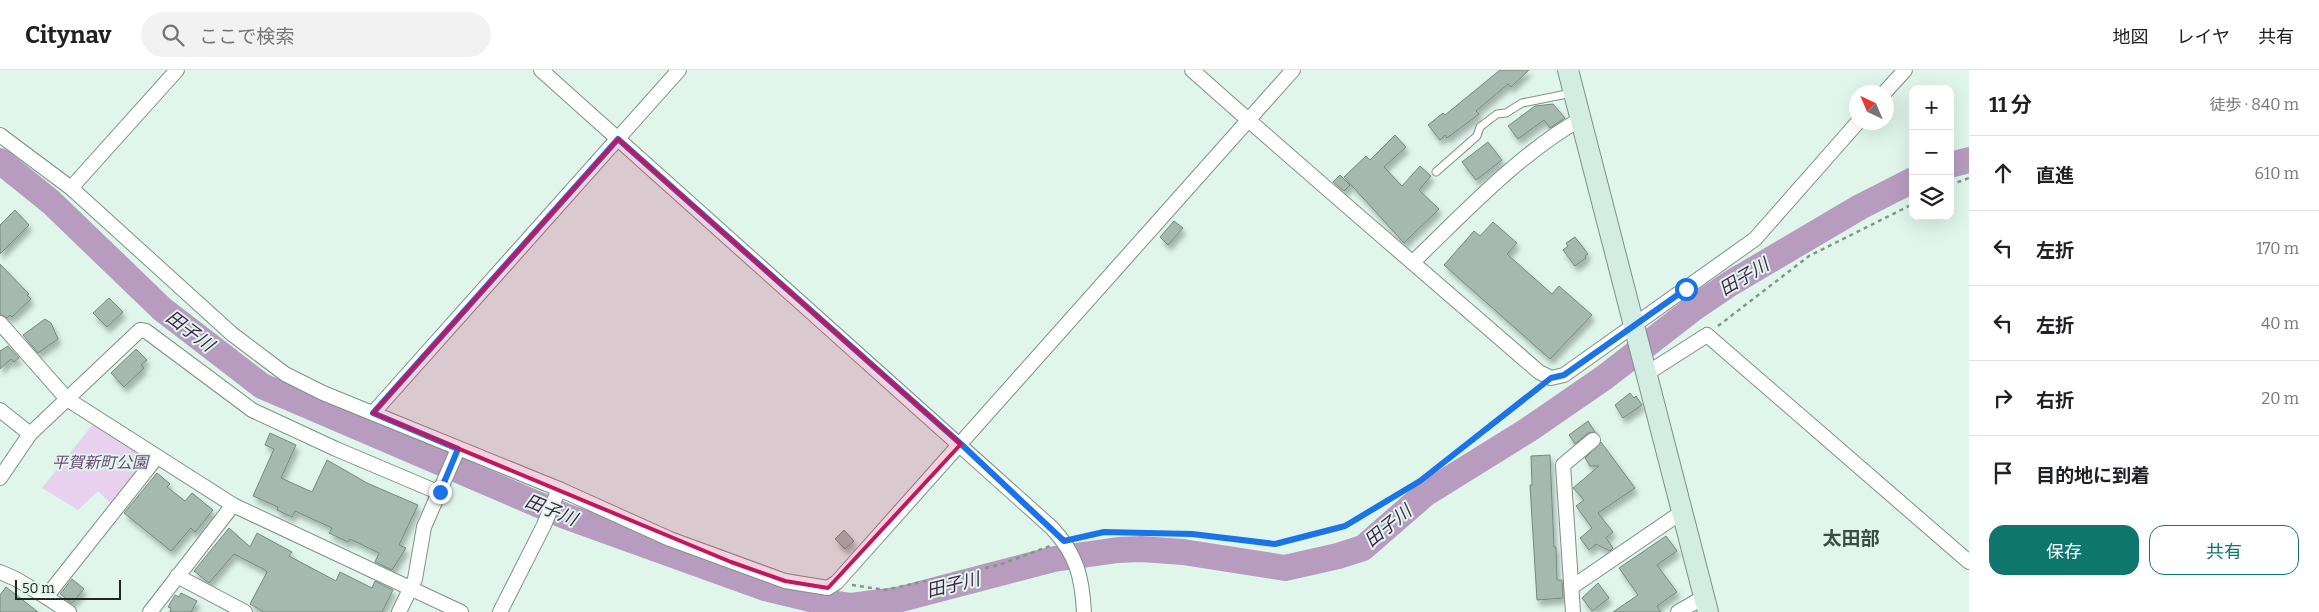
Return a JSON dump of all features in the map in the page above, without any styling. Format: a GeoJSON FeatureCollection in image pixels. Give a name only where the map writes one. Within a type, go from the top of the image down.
{"type":"FeatureCollection","features":[{"type":"Feature","properties":{"kind":"street"},"geometry":{"type":"LineString","coordinates":[[71,188],[177,70]]}},
{"type":"Feature","properties":{"kind":"street"},"geometry":{"type":"LineString","coordinates":[[541,70],[961,444],[1065,543],[1081,574],[1084,612]]}},
{"type":"Feature","properties":{"kind":"street"},"geometry":{"type":"LineString","coordinates":[[373,413],[679,70]]}},
{"type":"Feature","properties":{"kind":"street"},"geometry":{"type":"LineString","coordinates":[[1192,70],[1328,192],[1413,262],[1539,372],[1551,378],[1564,375],[1634,330],[1755,239],[1851,130]]}},
{"type":"Feature","properties":{"kind":"street"},"geometry":{"type":"LineString","coordinates":[[0,135],[71,188],[192,300],[272,366],[301,382],[373,413],[457,453],[670,539],[776,578],[808,586],[828,588],[837,582],[961,444],[1293,70]]}},
{"type":"Feature","properties":{"kind":"street"},"geometry":{"type":"LineString","coordinates":[[1568,70],[1706,604],[1678,612]]}},
{"type":"Feature","properties":{"kind":"street"},"geometry":{"type":"LineString","coordinates":[[1891,85],[1904,70]]}},
{"type":"Feature","properties":{"kind":"street"},"geometry":{"type":"LineString","coordinates":[[1413,262],[1488,189],[1564,128],[1581,119]]}},
{"type":"Feature","properties":{"kind":"street"},"geometry":{"type":"LineString","coordinates":[[0,323],[67,399],[233,505],[461,612]]}},
{"type":"Feature","properties":{"kind":"street"},"geometry":{"type":"LineString","coordinates":[[0,478],[30,434],[140,330],[146,332],[252,410],[336,449],[443,487]]}},
{"type":"Feature","properties":{"kind":"street"},"geometry":{"type":"LineString","coordinates":[[1645,369],[1707,334],[1969,562]]}},
{"type":"Feature","properties":{"kind":"street"},"geometry":{"type":"LineString","coordinates":[[0,410],[30,434]]}},
{"type":"Feature","properties":{"kind":"street"},"geometry":{"type":"LineString","coordinates":[[1573,612],[1563,465],[1593,440]]}},
{"type":"Feature","properties":{"kind":"street"},"geometry":{"type":"LineString","coordinates":[[399,612],[411,588],[424,527],[457,453]]}},
{"type":"Feature","properties":{"kind":"street"},"geometry":{"type":"LineString","coordinates":[[46,597],[157,457]]}},
{"type":"Feature","properties":{"kind":"street"},"geometry":{"type":"LineString","coordinates":[[500,612],[558,493]]}},
{"type":"Feature","properties":{"kind":"street"},"geometry":{"type":"LineString","coordinates":[[150,612],[233,505]]}},
{"type":"Feature","properties":{"kind":"street"},"geometry":{"type":"LineString","coordinates":[[1572,587],[1682,512]]}},
{"type":"Feature","properties":{"kind":"street"},"geometry":{"type":"LineString","coordinates":[[0,572],[16,579],[69,612]]}},
{"type":"Feature","properties":{"kind":"street"},"geometry":{"type":"LineString","coordinates":[[177,576],[245,612]]}},
{"type":"Feature","properties":{"kind":"lane"},"geometry":{"type":"LineString","coordinates":[[1436,172],[1477,136],[1480,127],[1497,114],[1506,113],[1522,103],[1574,92]]}},
{"type":"Feature","properties":{"kind":"path"},"geometry":{"type":"LineString","coordinates":[[1954,184],[1969,178]]}},
{"type":"Feature","properties":{"kind":"path"},"geometry":{"type":"LineString","coordinates":[[1707,334],[1809,256],[1909,206]]}},
{"type":"Feature","properties":{"kind":"path"},"geometry":{"type":"LineString","coordinates":[[837,582],[885,590],[999,565],[1104,532],[1192,534],[1275,544],[1345,526],[1420,481],[1551,378]]}},
{"type":"Feature","properties":{"kind":"highlighted area"},"geometry":{"type":"Polygon","coordinates":[[[618,139],[961,444],[828,588],[785,581],[731,562],[373,413],[618,139]]]}},
{"type":"Feature","properties":{"kind":"green space","name":"平賀新町公園"},"geometry":{"type":"Polygon","coordinates":[[[94,423],[140,454],[143,463],[111,504],[98,491],[78,510],[42,488],[94,423]]]}},
{"type":"Feature","properties":{"kind":"building"},"geometry":{"type":"Polygon","coordinates":[[[1500,70],[1529,70],[1511,87],[1508,84],[1476,111],[1479,114],[1447,138],[1445,135],[1440,140],[1428,125],[1443,113],[1445,115],[1500,70]]]}},
{"type":"Feature","properties":{"kind":"building"},"geometry":{"type":"Polygon","coordinates":[[[1553,104],[1565,118],[1550,128],[1544,120],[1518,139],[1508,126],[1535,106],[1553,104]]]}},
{"type":"Feature","properties":{"kind":"building"},"geometry":{"type":"Polygon","coordinates":[[[1395,135],[1406,147],[1384,167],[1402,186],[1420,166],[1431,176],[1419,190],[1439,209],[1404,243],[1344,177],[1366,156],[1370,160],[1395,135]]]}},
{"type":"Feature","properties":{"kind":"building"},"geometry":{"type":"Polygon","coordinates":[[[1488,142],[1502,160],[1476,180],[1462,162],[1488,142]]]}},
{"type":"Feature","properties":{"kind":"building"},"geometry":{"type":"Polygon","coordinates":[[[1340,175],[1350,185],[1344,191],[1333,182],[1340,175]]]}},
{"type":"Feature","properties":{"kind":"building"},"geometry":{"type":"Polygon","coordinates":[[[15,210],[29,225],[0,254],[0,225],[15,210]]]}},
{"type":"Feature","properties":{"kind":"building"},"geometry":{"type":"Polygon","coordinates":[[[1174,221],[1183,228],[1168,245],[1160,237],[1174,221]]]}},
{"type":"Feature","properties":{"kind":"building"},"geometry":{"type":"Polygon","coordinates":[[[1493,222],[1517,243],[1507,254],[1552,294],[1559,286],[1592,315],[1550,359],[1444,265],[1474,231],[1480,236],[1493,222]]]}},
{"type":"Feature","properties":{"kind":"building"},"geometry":{"type":"Polygon","coordinates":[[[1575,237],[1588,254],[1585,256],[1586,258],[1575,266],[1563,250],[1568,246],[1566,243],[1575,237]]]}},
{"type":"Feature","properties":{"kind":"building"},"geometry":{"type":"Polygon","coordinates":[[[0,264],[29,294],[27,295],[31,299],[12,317],[10,315],[7,318],[0,314],[0,264]]]}},
{"type":"Feature","properties":{"kind":"building"},"geometry":{"type":"Polygon","coordinates":[[[109,298],[123,312],[107,327],[93,313],[109,298]]]}},
{"type":"Feature","properties":{"kind":"building"},"geometry":{"type":"Polygon","coordinates":[[[45,319],[51,323],[58,339],[38,353],[23,335],[45,319]]]}},
{"type":"Feature","properties":{"kind":"building"},"geometry":{"type":"Polygon","coordinates":[[[8,346],[19,358],[14,362],[11,359],[0,369],[0,351],[8,346]]]}},
{"type":"Feature","properties":{"kind":"building"},"geometry":{"type":"Polygon","coordinates":[[[136,349],[147,360],[141,365],[144,368],[124,387],[111,373],[136,349]]]}},
{"type":"Feature","properties":{"kind":"building"},"geometry":{"type":"Polygon","coordinates":[[[1630,393],[1634,398],[1636,396],[1642,405],[1623,418],[1615,405],[1630,393]]]}},
{"type":"Feature","properties":{"kind":"building"},"geometry":{"type":"Polygon","coordinates":[[[1588,421],[1595,432],[1588,433],[1575,444],[1569,435],[1588,421]]]}},
{"type":"Feature","properties":{"kind":"building"},"geometry":{"type":"Polygon","coordinates":[[[270,433],[296,445],[281,478],[312,492],[327,460],[367,483],[418,505],[399,545],[406,548],[392,570],[375,562],[379,553],[350,539],[348,542],[329,533],[332,528],[295,511],[292,517],[277,510],[278,507],[253,496],[274,449],[265,445],[270,433]]]}},
{"type":"Feature","properties":{"kind":"building"},"geometry":{"type":"Polygon","coordinates":[[[1601,442],[1635,488],[1598,513],[1613,532],[1606,538],[1613,548],[1610,551],[1596,544],[1589,550],[1580,538],[1592,528],[1576,506],[1584,500],[1573,488],[1599,466],[1590,466],[1585,458],[1601,442]]]}},
{"type":"Feature","properties":{"kind":"building"},"geometry":{"type":"Polygon","coordinates":[[[1550,455],[1557,580],[1562,580],[1563,598],[1537,600],[1530,485],[1532,485],[1531,456],[1550,455]]]}},
{"type":"Feature","properties":{"kind":"building"},"geometry":{"type":"Polygon","coordinates":[[[157,473],[170,484],[167,487],[185,501],[192,493],[213,510],[195,532],[191,528],[171,551],[124,513],[157,473]]]}},
{"type":"Feature","properties":{"kind":"building"},"geometry":{"type":"Polygon","coordinates":[[[229,528],[250,547],[257,533],[292,552],[289,556],[336,581],[340,572],[372,588],[375,581],[393,590],[382,612],[264,612],[250,604],[267,572],[265,570],[234,554],[209,583],[194,571],[229,528]]]}},
{"type":"Feature","properties":{"kind":"building"},"geometry":{"type":"Polygon","coordinates":[[[844,530],[854,541],[845,549],[835,539],[844,530]]]}},
{"type":"Feature","properties":{"kind":"building"},"geometry":{"type":"Polygon","coordinates":[[[1666,536],[1677,551],[1657,565],[1677,592],[1657,606],[1661,612],[1613,612],[1638,595],[1619,568],[1666,536]]]}},
{"type":"Feature","properties":{"kind":"building"},"geometry":{"type":"Polygon","coordinates":[[[72,579],[84,589],[72,603],[60,594],[72,579]]]}},
{"type":"Feature","properties":{"kind":"building"},"geometry":{"type":"Polygon","coordinates":[[[1598,583],[1609,598],[1592,611],[1582,598],[1598,583]]]}},
{"type":"Feature","properties":{"kind":"building"},"geometry":{"type":"Polygon","coordinates":[[[6,587],[38,612],[0,612],[0,595],[6,587]]]}},
{"type":"Feature","properties":{"kind":"building"},"geometry":{"type":"Polygon","coordinates":[[[181,593],[197,601],[191,612],[170,612],[171,608],[168,607],[175,595],[179,597],[181,593]]]}},
{"type":"Feature","properties":{"kind":"waterway","name":"田子川"},"geometry":{"type":"LineString","coordinates":[[1954,164],[1969,160]]}},
{"type":"Feature","properties":{"kind":"waterway","name":"田子川"},"geometry":{"type":"LineString","coordinates":[[0,161],[51,202],[162,309],[262,386],[565,516],[765,588],[819,601],[851,606],[897,600],[1054,559],[1118,550],[1141,549],[1183,552],[1285,568],[1338,556],[1363,548],[1425,494],[1528,430],[1605,377],[1694,308],[1731,283],[1860,207],[1909,182]]}},
{"type":"Feature","properties":{"kind":"district","name":"太田部"},"geometry":{"type":"Point","coordinates":[1851,538]}},
{"type":"Feature","properties":{"kind":"route"},"geometry":{"type":"LineString","coordinates":[[440,492],[458,449],[373,413],[618,139],[961,444],[1064,541],[1104,532],[1192,534],[1275,544],[1345,526],[1420,481],[1548,383],[1551,378],[1564,375],[1686,289]]}}]}
